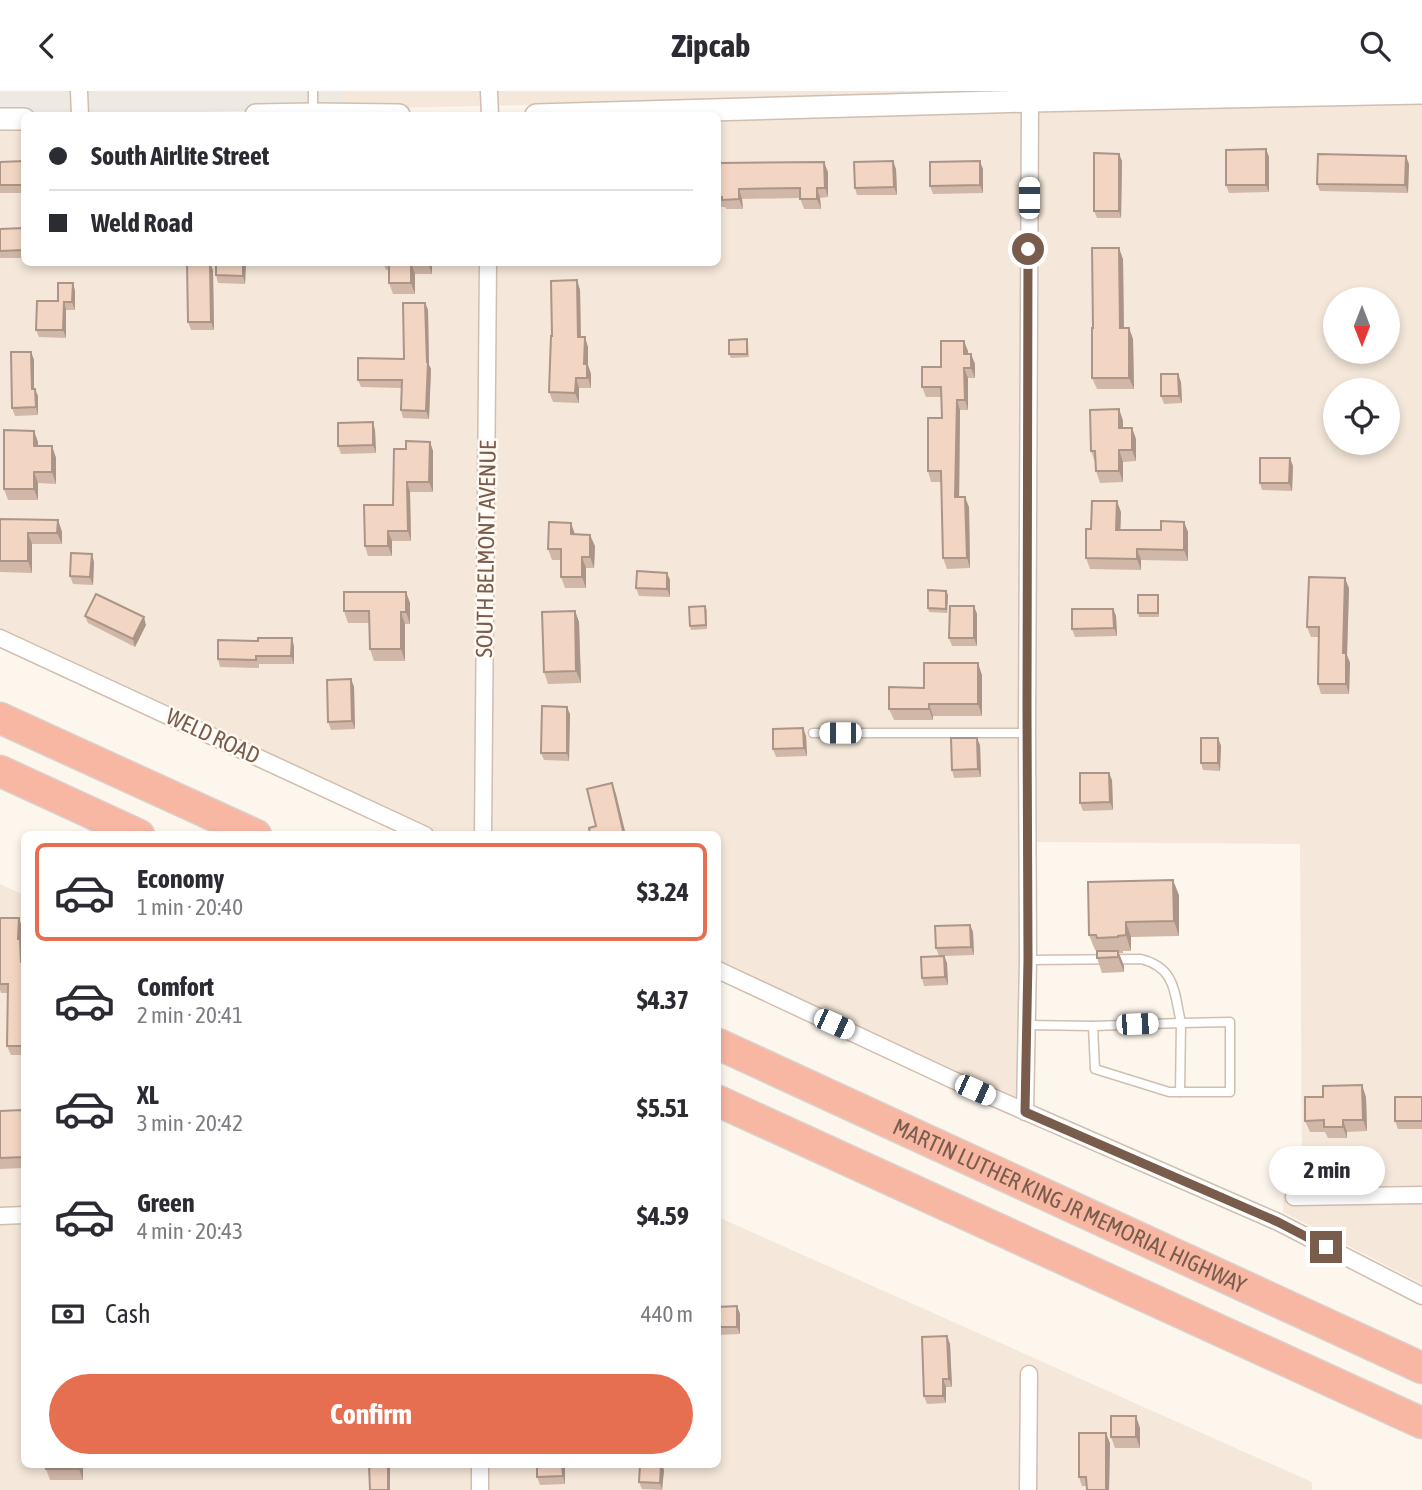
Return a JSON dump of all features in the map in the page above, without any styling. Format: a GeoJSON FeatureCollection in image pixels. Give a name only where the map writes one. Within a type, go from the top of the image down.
{"type":"FeatureCollection","features":[{"type":"Feature","properties":{"kind":"highway"},"geometry":{"type":"LineString","coordinates":[[0,718],[247,831]]}},
{"type":"Feature","properties":{"kind":"highway"},"geometry":{"type":"LineString","coordinates":[[0,771],[130,831]]}},
{"type":"Feature","properties":{"kind":"highway","name":"MARTIN LUTHER KING JR MEMORIAL HIGHWAY"},"geometry":{"type":"LineString","coordinates":[[721,1045],[1422,1368]]}},
{"type":"Feature","properties":{"kind":"highway"},"geometry":{"type":"LineString","coordinates":[[721,1102],[1422,1423]]}},
{"type":"Feature","properties":{"kind":"street"},"geometry":{"type":"LineString","coordinates":[[79,91],[80,112]]}},
{"type":"Feature","properties":{"kind":"street"},"geometry":{"type":"LineString","coordinates":[[489,91],[489,112]]}},
{"type":"Feature","properties":{"kind":"street"},"geometry":{"type":"LineString","coordinates":[[642,112],[1422,93]]}},
{"type":"Feature","properties":{"kind":"street"},"geometry":{"type":"LineString","coordinates":[[1025,1112],[1028,960],[1030,101]]}},
{"type":"Feature","properties":{"kind":"street"},"geometry":{"type":"LineString","coordinates":[[0,118],[21,119]]}},
{"type":"Feature","properties":{"kind":"street","name":"SOUTH BELMONT AVENUE"},"geometry":{"type":"LineString","coordinates":[[483,831],[488,266]]}},
{"type":"Feature","properties":{"kind":"street","name":"WELD ROAD"},"geometry":{"type":"LineString","coordinates":[[0,638],[416,831]]}},
{"type":"Feature","properties":{"kind":"street"},"geometry":{"type":"LineString","coordinates":[[721,971],[951,1079],[1278,1222],[1422,1296]]}},
{"type":"Feature","properties":{"kind":"street"},"geometry":{"type":"LineString","coordinates":[[1294,1197],[1422,1195]]}},
{"type":"Feature","properties":{"kind":"street"},"geometry":{"type":"LineString","coordinates":[[0,1216],[21,1215]]}},
{"type":"Feature","properties":{"kind":"street"},"geometry":{"type":"LineString","coordinates":[[1028,1490],[1029,1374]]}},
{"type":"Feature","properties":{"kind":"street"},"geometry":{"type":"LineString","coordinates":[[480,1468],[480,1490]]}},
{"type":"Feature","properties":{"kind":"lane"},"geometry":{"type":"LineString","coordinates":[[313,91],[313,112]]}},
{"type":"Feature","properties":{"kind":"lane"},"geometry":{"type":"LineString","coordinates":[[813,733],[1027,733]]}},
{"type":"Feature","properties":{"kind":"lane"},"geometry":{"type":"LineString","coordinates":[[1028,960],[1141,959],[1164,970],[1171,979],[1181,1023],[1180,1092]]}},
{"type":"Feature","properties":{"kind":"lane"},"geometry":{"type":"LineString","coordinates":[[1026,1025],[1230,1022],[1230,1092],[1169,1092],[1095,1069],[1093,1026]]}},
{"type":"Feature","properties":{"kind":"shaded area"},"geometry":{"type":"Polygon","coordinates":[[[0,91],[343,91],[343,109],[21,112],[21,116],[0,116],[0,91]]]}},
{"type":"Feature","properties":{"kind":"shaded area"},"geometry":{"type":"Polygon","coordinates":[[[343,91],[1192,91],[343,109],[343,91]]]}},
{"type":"Feature","properties":{"kind":"shaded area"},"geometry":{"type":"Polygon","coordinates":[[[1422,98],[1422,1284],[1283,1212],[1284,1179],[1302,1177],[1300,844],[1019,844],[1020,1102],[721,963],[721,831],[433,831],[0,631],[0,126],[21,126],[21,266],[721,266],[721,112],[643,112],[1422,98]]]}},
{"type":"Feature","properties":{"kind":"shaded area"},"geometry":{"type":"Polygon","coordinates":[[[0,884],[21,894],[21,1468],[476,1468],[476,1490],[0,1490],[0,884]]]}},
{"type":"Feature","properties":{"kind":"shaded area"},"geometry":{"type":"Polygon","coordinates":[[[721,1218],[1312,1482],[1312,1490],[484,1490],[483,1468],[721,1468],[721,1218]]]}},
{"type":"Feature","properties":{"kind":"building"},"geometry":{"type":"Polygon","coordinates":[[[1266,149],[1266,185],[1226,185],[1226,150],[1266,149]]]}},
{"type":"Feature","properties":{"kind":"building"},"geometry":{"type":"Polygon","coordinates":[[[1094,153],[1119,154],[1119,211],[1094,211],[1094,153]]]}},
{"type":"Feature","properties":{"kind":"building"},"geometry":{"type":"Polygon","coordinates":[[[1318,154],[1406,156],[1405,185],[1317,184],[1318,154]]]}},
{"type":"Feature","properties":{"kind":"building"},"geometry":{"type":"Polygon","coordinates":[[[21,161],[21,185],[0,185],[0,162],[21,161]]]}},
{"type":"Feature","properties":{"kind":"building"},"geometry":{"type":"Polygon","coordinates":[[[893,161],[894,187],[855,188],[854,162],[893,161]]]}},
{"type":"Feature","properties":{"kind":"building"},"geometry":{"type":"Polygon","coordinates":[[[980,161],[980,185],[930,186],[930,162],[980,161]]]}},
{"type":"Feature","properties":{"kind":"building"},"geometry":{"type":"Polygon","coordinates":[[[824,162],[825,188],[817,188],[817,199],[800,199],[800,188],[739,189],[739,199],[722,200],[721,163],[824,162]]]}},
{"type":"Feature","properties":{"kind":"building"},"geometry":{"type":"Polygon","coordinates":[[[21,228],[21,250],[0,251],[0,229],[21,228]]]}},
{"type":"Feature","properties":{"kind":"building"},"geometry":{"type":"Polygon","coordinates":[[[1092,248],[1119,248],[1120,328],[1129,328],[1129,378],[1092,378],[1092,248]]]}},
{"type":"Feature","properties":{"kind":"building"},"geometry":{"type":"Polygon","coordinates":[[[187,266],[210,266],[211,322],[188,322],[187,266]]]}},
{"type":"Feature","properties":{"kind":"building"},"geometry":{"type":"Polygon","coordinates":[[[216,266],[243,266],[243,276],[216,275],[216,266]]]}},
{"type":"Feature","properties":{"kind":"building"},"geometry":{"type":"Polygon","coordinates":[[[389,266],[411,266],[411,283],[389,283],[389,266]]]}},
{"type":"Feature","properties":{"kind":"building"},"geometry":{"type":"Polygon","coordinates":[[[577,280],[578,337],[585,337],[584,364],[587,364],[587,378],[576,378],[575,393],[549,392],[551,281],[577,280]]]}},
{"type":"Feature","properties":{"kind":"building"},"geometry":{"type":"Polygon","coordinates":[[[58,283],[73,283],[72,302],[64,302],[63,330],[36,330],[37,301],[58,301],[58,283]]]}},
{"type":"Feature","properties":{"kind":"building"},"geometry":{"type":"Polygon","coordinates":[[[403,303],[425,303],[428,362],[426,411],[401,410],[402,380],[358,380],[358,358],[404,359],[403,303]]]}},
{"type":"Feature","properties":{"kind":"building"},"geometry":{"type":"Polygon","coordinates":[[[747,339],[747,354],[729,354],[729,340],[747,339]]]}},
{"type":"Feature","properties":{"kind":"building"},"geometry":{"type":"Polygon","coordinates":[[[941,341],[964,341],[964,354],[971,354],[971,368],[964,368],[965,400],[957,400],[955,497],[965,497],[967,558],[943,558],[941,471],[928,471],[928,418],[942,418],[941,387],[922,387],[922,367],[941,367],[941,341]]]}},
{"type":"Feature","properties":{"kind":"building"},"geometry":{"type":"Polygon","coordinates":[[[11,352],[31,352],[32,389],[35,389],[36,407],[12,408],[11,352]]]}},
{"type":"Feature","properties":{"kind":"building"},"geometry":{"type":"Polygon","coordinates":[[[1161,374],[1178,374],[1179,396],[1161,396],[1161,374]]]}},
{"type":"Feature","properties":{"kind":"building"},"geometry":{"type":"Polygon","coordinates":[[[1119,409],[1119,428],[1132,428],[1132,450],[1119,450],[1119,471],[1096,471],[1095,451],[1091,451],[1090,410],[1119,409]]]}},
{"type":"Feature","properties":{"kind":"building"},"geometry":{"type":"Polygon","coordinates":[[[373,422],[373,445],[338,446],[338,423],[373,422]]]}},
{"type":"Feature","properties":{"kind":"building"},"geometry":{"type":"Polygon","coordinates":[[[4,430],[34,431],[34,446],[52,446],[52,472],[34,472],[34,489],[4,489],[4,430]]]}},
{"type":"Feature","properties":{"kind":"building"},"geometry":{"type":"Polygon","coordinates":[[[406,441],[430,442],[429,482],[407,482],[408,531],[388,531],[388,546],[365,546],[364,505],[393,505],[394,449],[406,449],[406,441]]]}},
{"type":"Feature","properties":{"kind":"building"},"geometry":{"type":"Polygon","coordinates":[[[1260,458],[1290,458],[1289,483],[1260,483],[1260,458]]]}},
{"type":"Feature","properties":{"kind":"building"},"geometry":{"type":"Polygon","coordinates":[[[1092,501],[1117,501],[1116,530],[1161,530],[1161,521],[1184,522],[1184,550],[1137,549],[1137,559],[1086,558],[1086,529],[1091,529],[1092,501]]]}},
{"type":"Feature","properties":{"kind":"building"},"geometry":{"type":"Polygon","coordinates":[[[0,519],[58,520],[57,533],[28,533],[28,561],[0,561],[0,519]]]}},
{"type":"Feature","properties":{"kind":"building"},"geometry":{"type":"Polygon","coordinates":[[[549,522],[571,523],[571,534],[590,535],[590,557],[582,557],[582,577],[561,577],[561,549],[548,549],[549,522]]]}},
{"type":"Feature","properties":{"kind":"building"},"geometry":{"type":"Polygon","coordinates":[[[71,553],[92,554],[90,577],[70,576],[71,553]]]}},
{"type":"Feature","properties":{"kind":"building"},"geometry":{"type":"Polygon","coordinates":[[[637,571],[667,573],[667,589],[636,588],[637,571]]]}},
{"type":"Feature","properties":{"kind":"building"},"geometry":{"type":"Polygon","coordinates":[[[1309,577],[1345,578],[1343,653],[1346,653],[1346,684],[1318,684],[1319,627],[1307,627],[1309,577]]]}},
{"type":"Feature","properties":{"kind":"building"},"geometry":{"type":"Polygon","coordinates":[[[928,590],[946,591],[946,609],[928,608],[928,590]]]}},
{"type":"Feature","properties":{"kind":"building"},"geometry":{"type":"Polygon","coordinates":[[[344,592],[406,592],[406,612],[401,612],[401,649],[370,649],[369,611],[344,611],[344,592]]]}},
{"type":"Feature","properties":{"kind":"building"},"geometry":{"type":"Polygon","coordinates":[[[96,594],[144,617],[133,639],[85,616],[96,594]]]}},
{"type":"Feature","properties":{"kind":"building"},"geometry":{"type":"Polygon","coordinates":[[[1138,595],[1158,595],[1158,613],[1138,613],[1138,595]]]}},
{"type":"Feature","properties":{"kind":"building"},"geometry":{"type":"Polygon","coordinates":[[[705,606],[706,625],[690,626],[689,607],[705,606]]]}},
{"type":"Feature","properties":{"kind":"building"},"geometry":{"type":"Polygon","coordinates":[[[950,606],[974,606],[974,638],[949,638],[950,606]]]}},
{"type":"Feature","properties":{"kind":"building"},"geometry":{"type":"Polygon","coordinates":[[[1072,609],[1113,609],[1114,628],[1072,629],[1072,609]]]}},
{"type":"Feature","properties":{"kind":"building"},"geometry":{"type":"Polygon","coordinates":[[[575,611],[576,671],[544,672],[542,612],[575,611]]]}},
{"type":"Feature","properties":{"kind":"building"},"geometry":{"type":"Polygon","coordinates":[[[258,638],[292,638],[291,656],[256,656],[256,660],[218,659],[218,640],[258,641],[258,638]]]}},
{"type":"Feature","properties":{"kind":"building"},"geometry":{"type":"Polygon","coordinates":[[[924,663],[978,663],[978,704],[929,704],[929,709],[889,709],[889,687],[924,688],[924,663]]]}},
{"type":"Feature","properties":{"kind":"building"},"geometry":{"type":"Polygon","coordinates":[[[351,679],[352,721],[328,722],[327,680],[351,679]]]}},
{"type":"Feature","properties":{"kind":"building"},"geometry":{"type":"Polygon","coordinates":[[[542,706],[567,707],[567,753],[541,753],[542,706]]]}},
{"type":"Feature","properties":{"kind":"building"},"geometry":{"type":"Polygon","coordinates":[[[803,728],[804,748],[773,749],[773,729],[803,728]]]}},
{"type":"Feature","properties":{"kind":"building"},"geometry":{"type":"Polygon","coordinates":[[[951,738],[977,738],[978,769],[952,770],[951,738]]]}},
{"type":"Feature","properties":{"kind":"building"},"geometry":{"type":"Polygon","coordinates":[[[1201,738],[1218,738],[1218,763],[1201,763],[1201,738]]]}},
{"type":"Feature","properties":{"kind":"building"},"geometry":{"type":"Polygon","coordinates":[[[1080,773],[1109,773],[1110,802],[1080,803],[1080,773]]]}},
{"type":"Feature","properties":{"kind":"building"},"geometry":{"type":"Polygon","coordinates":[[[612,783],[623,831],[589,831],[589,828],[596,826],[587,789],[612,783]]]}},
{"type":"Feature","properties":{"kind":"building"},"geometry":{"type":"Polygon","coordinates":[[[1173,880],[1174,921],[1126,922],[1126,935],[1097,938],[1096,935],[1089,935],[1088,882],[1173,880]]]}},
{"type":"Feature","properties":{"kind":"building"},"geometry":{"type":"Polygon","coordinates":[[[0,918],[19,918],[21,1046],[7,1046],[8,984],[0,984],[0,918]]]}},
{"type":"Feature","properties":{"kind":"building"},"geometry":{"type":"Polygon","coordinates":[[[970,925],[971,947],[936,948],[935,926],[970,925]]]}},
{"type":"Feature","properties":{"kind":"building"},"geometry":{"type":"Polygon","coordinates":[[[1097,951],[1118,951],[1118,957],[1097,958],[1097,951]]]}},
{"type":"Feature","properties":{"kind":"building"},"geometry":{"type":"Polygon","coordinates":[[[944,956],[945,977],[922,978],[921,957],[944,956]]]}},
{"type":"Feature","properties":{"kind":"building"},"geometry":{"type":"Polygon","coordinates":[[[1362,1085],[1363,1120],[1343,1120],[1343,1127],[1324,1127],[1324,1120],[1305,1121],[1305,1097],[1323,1097],[1323,1086],[1362,1085]]]}},
{"type":"Feature","properties":{"kind":"building"},"geometry":{"type":"Polygon","coordinates":[[[1395,1097],[1422,1097],[1422,1121],[1395,1121],[1395,1097]]]}},
{"type":"Feature","properties":{"kind":"building"},"geometry":{"type":"Polygon","coordinates":[[[21,1110],[21,1157],[0,1158],[0,1111],[21,1110]]]}},
{"type":"Feature","properties":{"kind":"building"},"geometry":{"type":"Polygon","coordinates":[[[737,1306],[737,1327],[721,1327],[721,1307],[737,1306]]]}},
{"type":"Feature","properties":{"kind":"building"},"geometry":{"type":"Polygon","coordinates":[[[947,1336],[949,1379],[943,1379],[943,1396],[924,1396],[922,1337],[947,1336]]]}},
{"type":"Feature","properties":{"kind":"building"},"geometry":{"type":"Polygon","coordinates":[[[1111,1416],[1136,1416],[1136,1437],[1111,1437],[1111,1416]]]}},
{"type":"Feature","properties":{"kind":"building"},"geometry":{"type":"Polygon","coordinates":[[[1079,1433],[1106,1433],[1106,1490],[1087,1490],[1086,1477],[1079,1477],[1079,1433]]]}},
{"type":"Feature","properties":{"kind":"building"},"geometry":{"type":"Polygon","coordinates":[[[46,1468],[79,1468],[79,1469],[46,1468]]]}},
{"type":"Feature","properties":{"kind":"building"},"geometry":{"type":"Polygon","coordinates":[[[369,1468],[388,1468],[388,1490],[370,1490],[369,1468]]]}},
{"type":"Feature","properties":{"kind":"building"},"geometry":{"type":"Polygon","coordinates":[[[537,1468],[562,1468],[563,1476],[537,1477],[537,1468]]]}},
{"type":"Feature","properties":{"kind":"building"},"geometry":{"type":"Polygon","coordinates":[[[640,1468],[661,1468],[660,1483],[639,1482],[640,1468]]]}},
{"type":"Feature","properties":{"kind":"route"},"geometry":{"type":"LineString","coordinates":[[1028,249],[1028,960],[1025,1112],[1278,1222],[1326,1247]]}}]}
